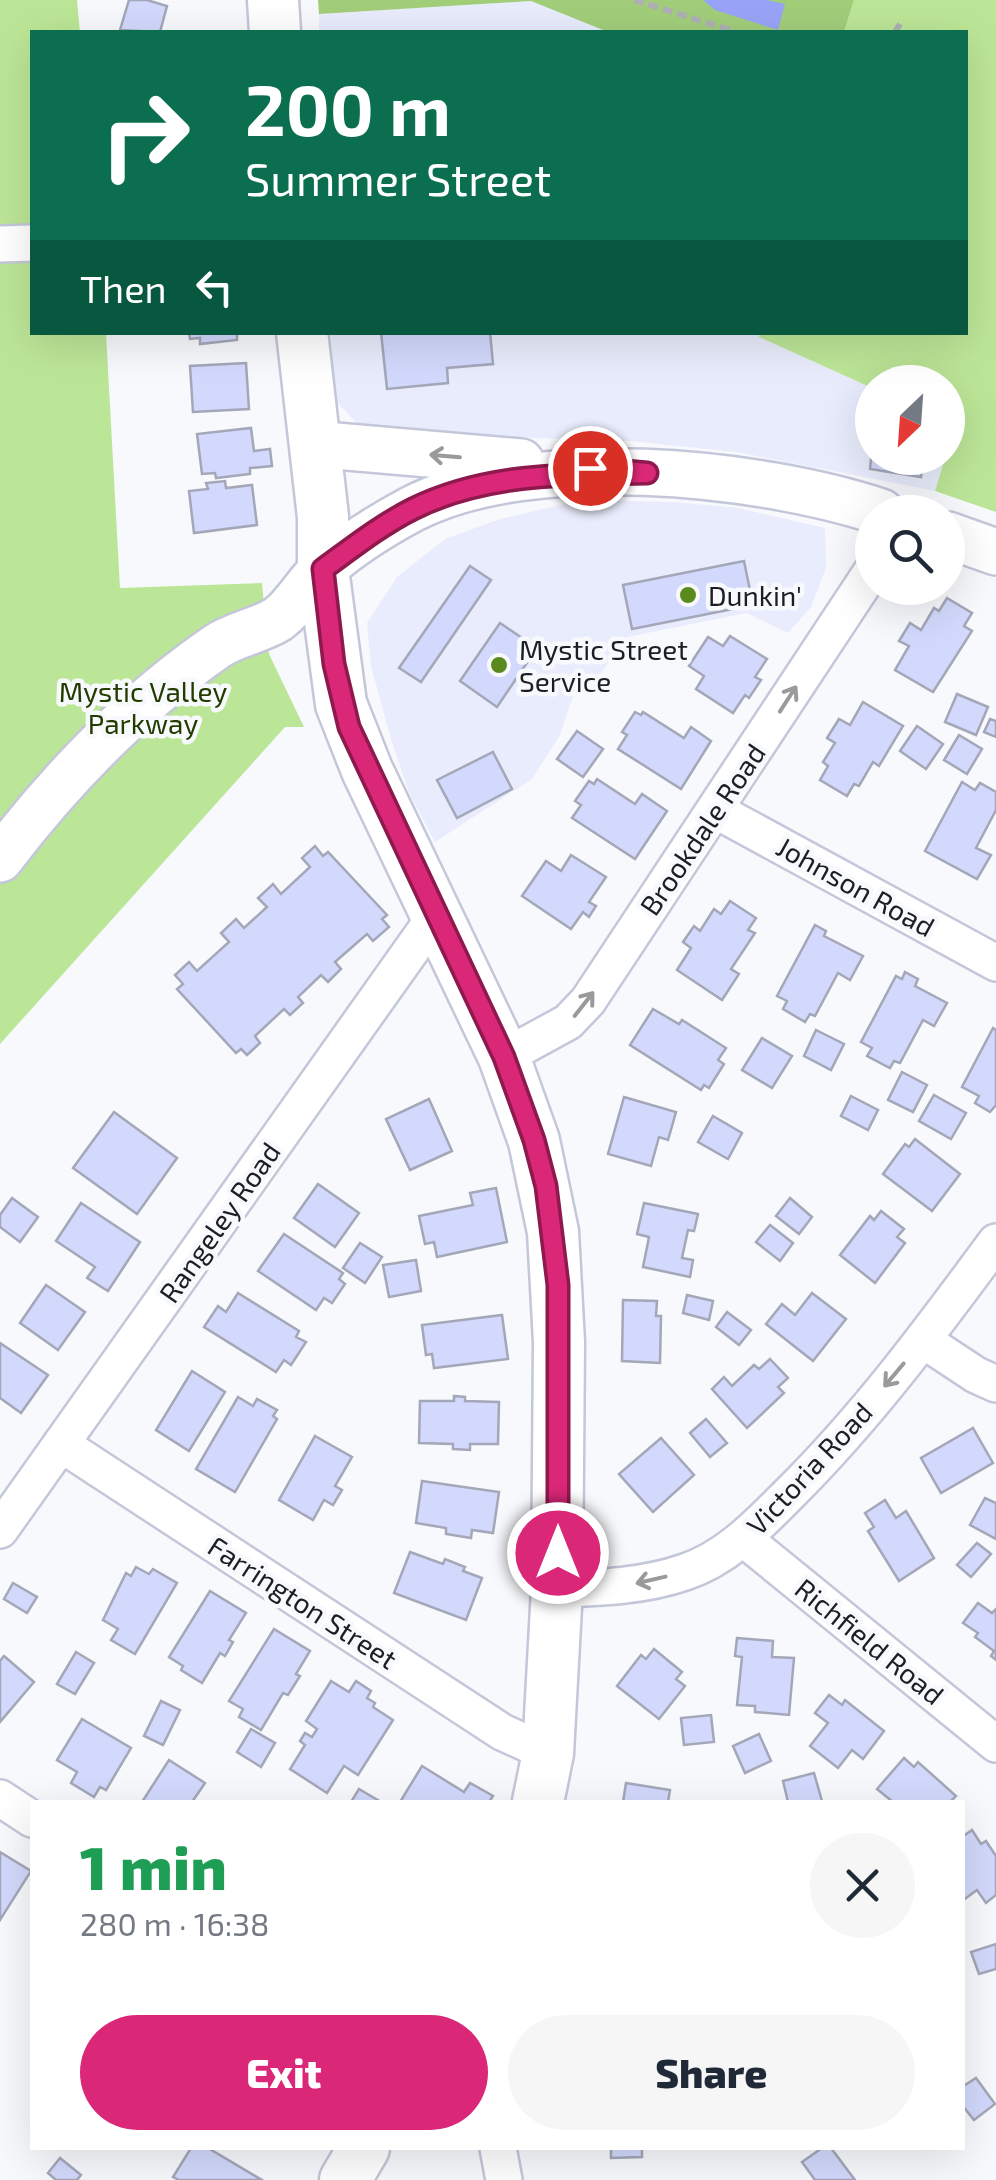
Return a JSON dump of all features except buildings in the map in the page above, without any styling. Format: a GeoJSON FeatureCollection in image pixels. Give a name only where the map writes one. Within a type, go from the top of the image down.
{"type":"FeatureCollection","features":[{"type":"Feature","properties":{"kind":"highway"},"geometry":{"type":"LineString","coordinates":[[273,0],[275,30]]}},
{"type":"Feature","properties":{"kind":"highway"},"geometry":{"type":"LineString","coordinates":[[302,335],[323,517],[323,569],[334,664],[349,727],[504,1057],[534,1140],[554,1232],[559,1342],[558,1589],[548,1753],[538,1800]]}},
{"type":"Feature","properties":{"kind":"highway"},"geometry":{"type":"LineString","coordinates":[[345,2180],[363,2150]]}},
{"type":"Feature","properties":{"kind":"main road"},"geometry":{"type":"LineString","coordinates":[[313,444],[684,474],[784,487],[855,505]]}},
{"type":"Feature","properties":{"kind":"main road"},"geometry":{"type":"LineString","coordinates":[[0,859],[89,754],[132,714],[219,645],[278,618],[323,569],[411,510],[456,492],[524,478],[647,473]]}},
{"type":"Feature","properties":{"kind":"main road"},"geometry":{"type":"LineString","coordinates":[[965,541],[996,552]]}},
{"type":"Feature","properties":{"kind":"street"},"geometry":{"type":"LineString","coordinates":[[0,244],[30,243]]}},
{"type":"Feature","properties":{"kind":"street","name":"Brookdale Road"},"geometry":{"type":"LineString","coordinates":[[504,1057],[568,1022],[582,1008],[855,598]]}},
{"type":"Feature","properties":{"kind":"street","name":"Johnson Road"},"geometry":{"type":"LineString","coordinates":[[716,810],[996,963]]}},
{"type":"Feature","properties":{"kind":"street","name":"Rangeley Road"},"geometry":{"type":"LineString","coordinates":[[0,1530],[437,914]]}},
{"type":"Feature","properties":{"kind":"street","name":"Victoria Road"},"geometry":{"type":"LineString","coordinates":[[558,1589],[631,1584],[686,1572],[744,1539],[820,1463],[924,1340],[996,1242]]}},
{"type":"Feature","properties":{"kind":"street"},"geometry":{"type":"LineString","coordinates":[[924,1340],[996,1384]]}},
{"type":"Feature","properties":{"kind":"street","name":"Farrington Street"},"geometry":{"type":"LineString","coordinates":[[61,1444],[502,1732],[548,1753]]}},
{"type":"Feature","properties":{"kind":"street","name":"Richfield Road"},"geometry":{"type":"LineString","coordinates":[[744,1539],[996,1744]]}},
{"type":"Feature","properties":{"kind":"street"},"geometry":{"type":"LineString","coordinates":[[0,1798],[30,1817]]}},
{"type":"Feature","properties":{"kind":"street"},"geometry":{"type":"LineString","coordinates":[[498,2150],[505,2180]]}},
{"type":"Feature","properties":{"kind":"street"},"geometry":{"type":"LineString","coordinates":[[505,2180],[507,2150]]}},
{"type":"Feature","properties":{"kind":"path"},"geometry":{"type":"LineString","coordinates":[[634,0],[731,30]]}},
{"type":"Feature","properties":{"kind":"path"},"geometry":{"type":"LineString","coordinates":[[896,30],[900,24]]}},
{"type":"Feature","properties":{"kind":"shaded area"},"geometry":{"type":"Polygon","coordinates":[[[531,1],[603,30],[319,30],[319,14],[531,1]]]}},
{"type":"Feature","properties":{"kind":"shaded area"},"geometry":{"type":"Polygon","coordinates":[[[331,335],[760,335],[855,380],[855,475],[940,475],[935,491],[736,452],[629,441],[366,433],[334,399],[331,335]]]}},
{"type":"Feature","properties":{"kind":"shaded area"},"geometry":{"type":"Polygon","coordinates":[[[582,500],[738,508],[825,528],[826,568],[811,607],[788,633],[746,613],[628,637],[601,673],[576,687],[560,735],[532,779],[435,842],[409,793],[391,739],[371,666],[367,623],[397,577],[445,539],[500,519],[582,500]]]}},
{"type":"Feature","properties":{"kind":"green space","name":"Mystic Valley Parkway"},"geometry":{"type":"Polygon","coordinates":[[[0,0],[77,0],[80,30],[30,30],[30,335],[106,335],[120,588],[262,583],[269,654],[304,727],[285,727],[0,1044],[0,0]]]}},
{"type":"Feature","properties":{"kind":"green space"},"geometry":{"type":"Polygon","coordinates":[[[318,0],[854,0],[845,30],[603,30],[531,1],[319,14],[318,0]]]}},
{"type":"Feature","properties":{"kind":"green space"},"geometry":{"type":"Polygon","coordinates":[[[854,0],[996,0],[996,512],[965,501],[965,495],[935,491],[940,475],[965,475],[965,365],[855,365],[855,380],[759,337],[968,335],[968,30],[845,30],[854,0]]]}},
{"type":"Feature","properties":{"kind":"water"},"geometry":{"type":"Polygon","coordinates":[[[703,0],[767,0],[785,4],[778,30],[715,10],[703,0]]]}},
{"type":"Feature","properties":{"kind":"place","name":"Dunkin'"},"geometry":{"type":"Point","coordinates":[688,595]}},
{"type":"Feature","properties":{"kind":"place","name":"Mystic Street Service"},"geometry":{"type":"Point","coordinates":[499,665]}},
{"type":"Feature","properties":{"kind":"route"},"geometry":{"type":"LineString","coordinates":[[558,1553],[558,1285],[546,1186],[504,1057],[349,727],[334,664],[323,569],[411,510],[476,486],[524,478],[647,473],[590,468]]}}]}
